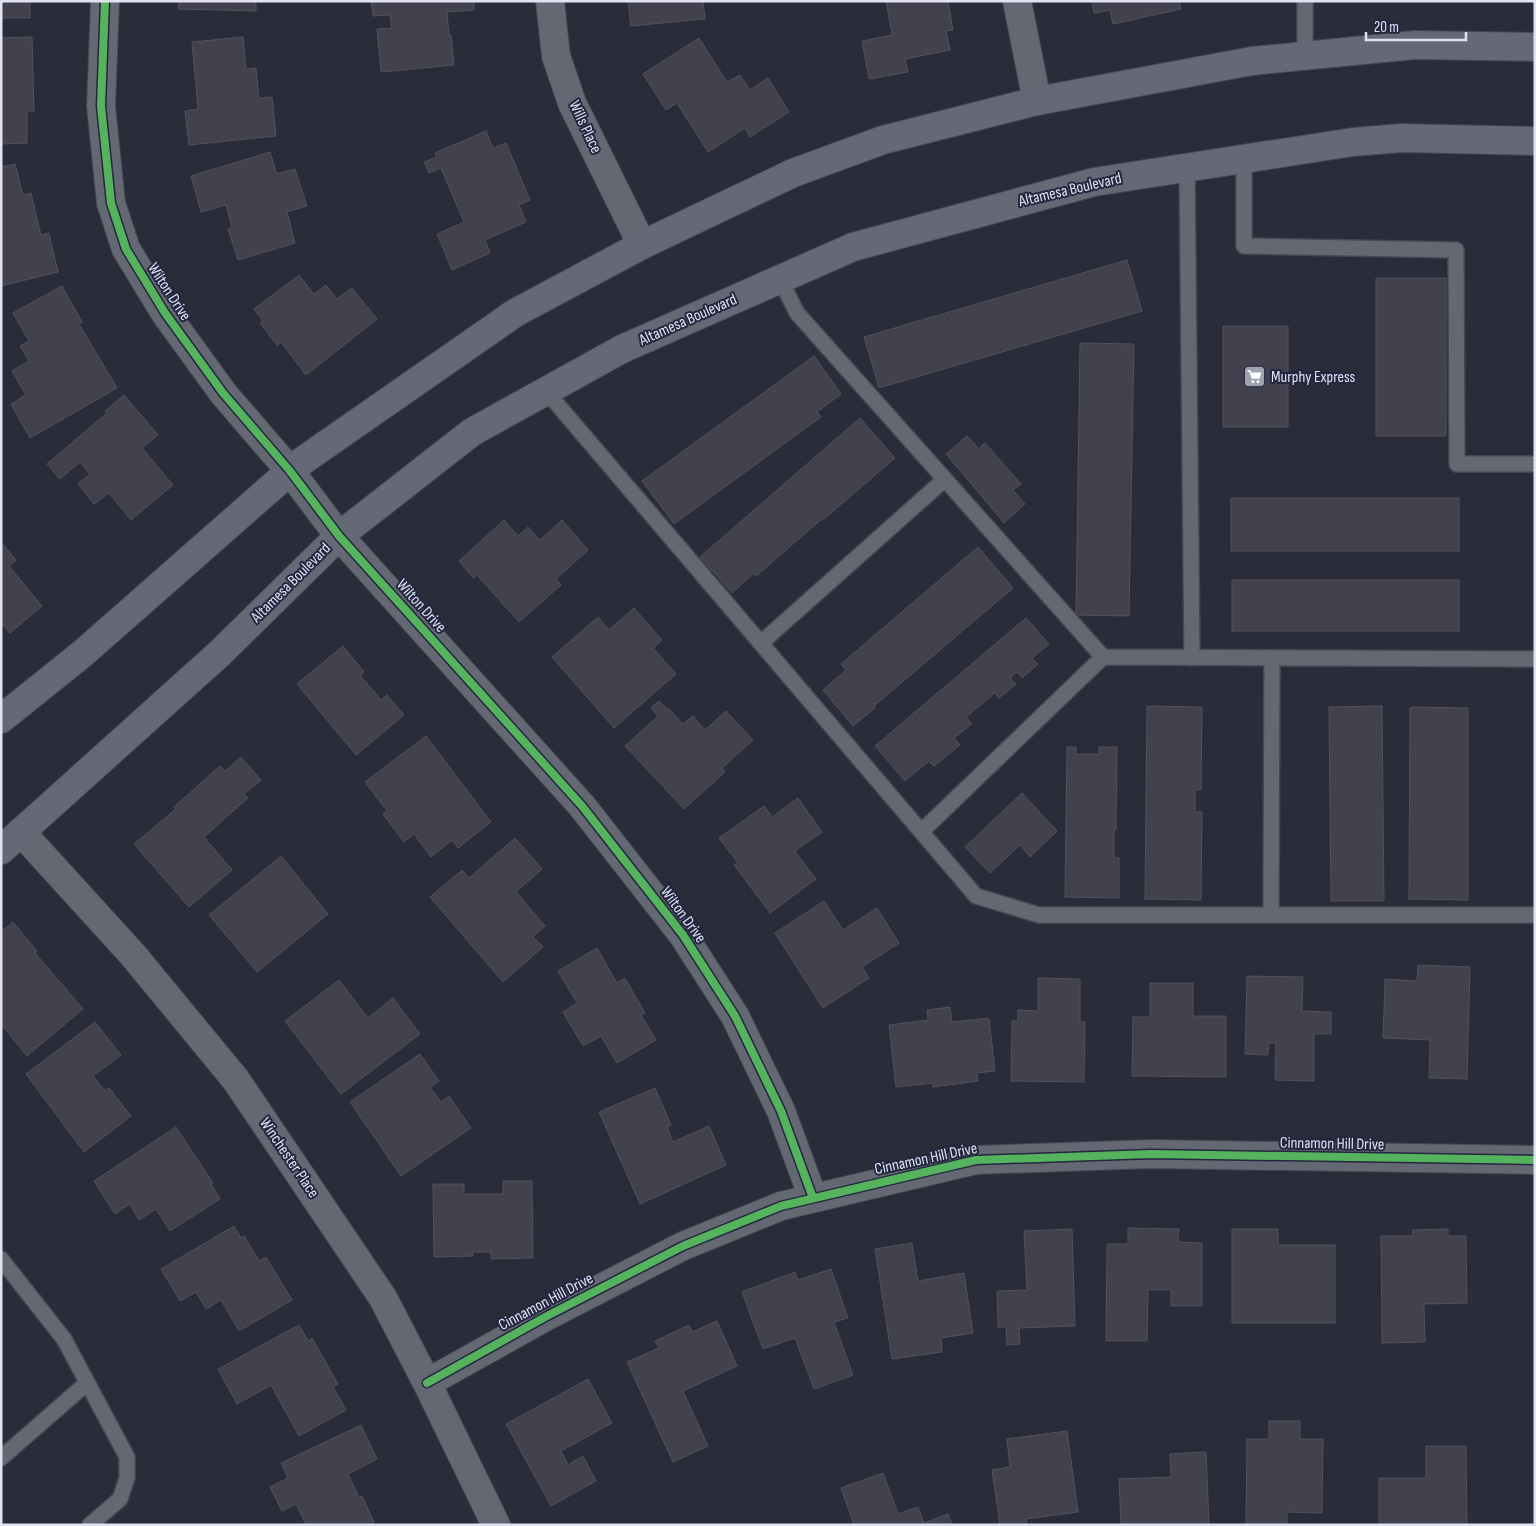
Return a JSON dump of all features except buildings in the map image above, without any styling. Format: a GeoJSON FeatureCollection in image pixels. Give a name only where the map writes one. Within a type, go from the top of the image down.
{"type":"FeatureCollection","features":[{"type":"Feature","properties":{"kind":"main road"},"geometry":{"type":"LineString","coordinates":[[1,719],[82,654],[298,464],[515,313],[642,245],[793,173],[874,143],[1037,101],[1252,61],[1415,45],[1535,47]]}},
{"type":"Feature","properties":{"kind":"main road","name":"Altamesa Boulevard"},"geometry":{"type":"LineString","coordinates":[[11,841],[220,653],[339,536],[472,432],[622,349],[852,247],[1094,182],[1353,142],[1401,138],[1535,141]]}},
{"type":"Feature","properties":{"kind":"street","name":"Wilton Drive"},"geometry":{"type":"LineString","coordinates":[[105,1],[102,106],[111,203],[126,249],[165,313],[223,393],[290,471],[339,536],[582,806],[683,935],[735,1016],[781,1111],[813,1198]]}},
{"type":"Feature","properties":{"kind":"street","name":"Wills Place"},"geometry":{"type":"LineString","coordinates":[[550,1],[556,56],[572,103],[642,245]]}},
{"type":"Feature","properties":{"kind":"street"},"geometry":{"type":"LineString","coordinates":[[1017,1],[1037,101]]}},
{"type":"Feature","properties":{"kind":"street","name":"Winchester Place"},"geometry":{"type":"LineString","coordinates":[[11,841],[133,955],[236,1080],[383,1298],[427,1383],[496,1525]]}},
{"type":"Feature","properties":{"kind":"street","name":"Cinnamon Hill Drive"},"geometry":{"type":"LineString","coordinates":[[427,1383],[547,1316],[683,1246],[781,1206],[976,1160],[1152,1154],[1535,1160]]}},
{"type":"Feature","properties":{"kind":"lane"},"geometry":{"type":"LineString","coordinates":[[1305,1],[1305,56]]}},
{"type":"Feature","properties":{"kind":"lane"},"geometry":{"type":"LineString","coordinates":[[1244,159],[1244,246],[1456,250],[1457,464],[1535,464]]}},
{"type":"Feature","properties":{"kind":"lane"},"geometry":{"type":"LineString","coordinates":[[1187,168],[1192,658]]}},
{"type":"Feature","properties":{"kind":"lane"},"geometry":{"type":"LineString","coordinates":[[780,279],[797,313],[1103,657]]}},
{"type":"Feature","properties":{"kind":"lane"},"geometry":{"type":"LineString","coordinates":[[546,391],[976,896],[1039,915],[1535,915]]}},
{"type":"Feature","properties":{"kind":"lane"},"geometry":{"type":"LineString","coordinates":[[761,643],[945,479]]}},
{"type":"Feature","properties":{"kind":"lane"},"geometry":{"type":"LineString","coordinates":[[922,831],[1103,657],[1535,659]]}},
{"type":"Feature","properties":{"kind":"lane"},"geometry":{"type":"LineString","coordinates":[[1271,915],[1272,658]]}},
{"type":"Feature","properties":{"kind":"lane"},"geometry":{"type":"LineString","coordinates":[[1,1260],[64,1339],[127,1457],[127,1478],[120,1499],[90,1525]]}},
{"type":"Feature","properties":{"kind":"lane"},"geometry":{"type":"LineString","coordinates":[[1,1458],[88,1383]]}},
{"type":"Feature","properties":{"kind":"cycle path"},"geometry":{"type":"LineString","coordinates":[[105,1],[101,106],[111,203],[126,249],[165,313],[223,393],[290,471],[339,536],[582,806],[683,935],[735,1016],[781,1111],[813,1198]]}},
{"type":"Feature","properties":{"kind":"cycle path"},"geometry":{"type":"LineString","coordinates":[[427,1383],[547,1316],[683,1246],[781,1206],[976,1160],[1151,1154],[1535,1160]]}},
{"type":"Feature","properties":{"kind":"place","name":"Murphy Express"},"geometry":{"type":"Point","coordinates":[1255,377]}}]}
